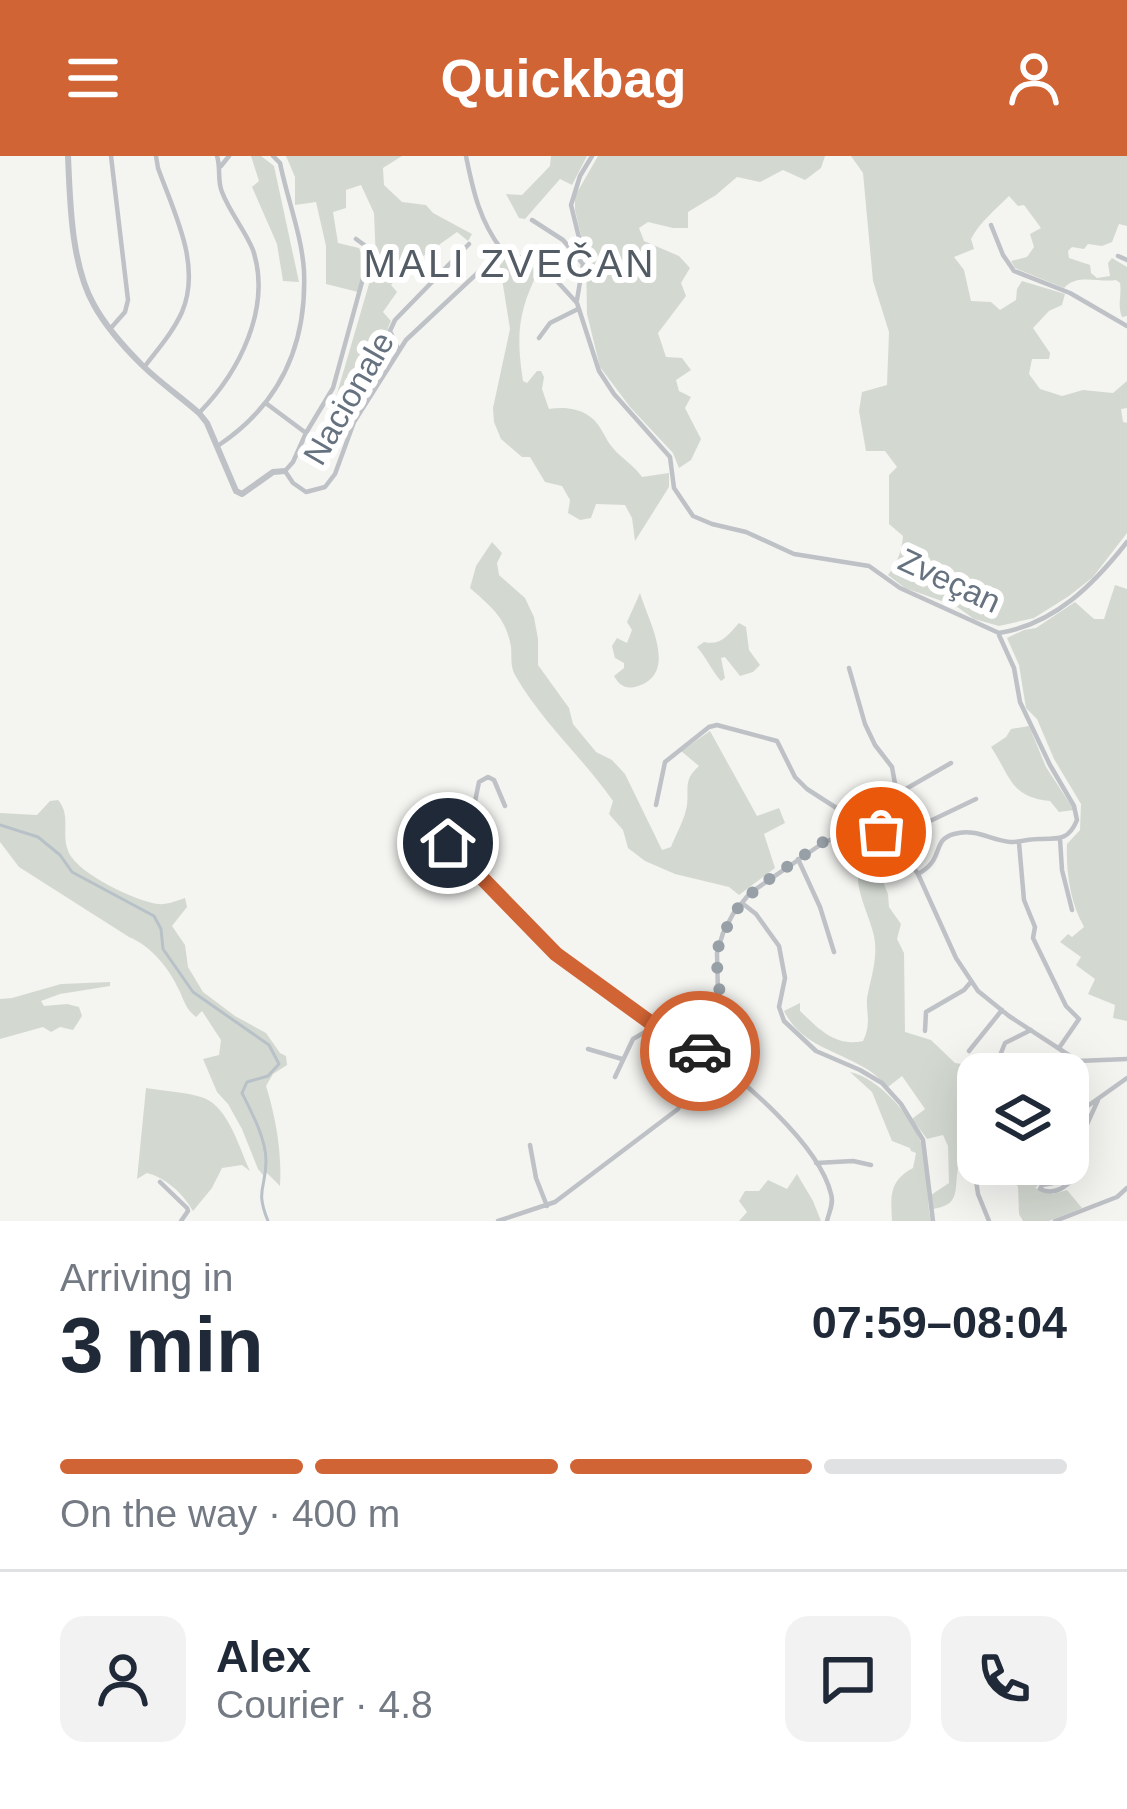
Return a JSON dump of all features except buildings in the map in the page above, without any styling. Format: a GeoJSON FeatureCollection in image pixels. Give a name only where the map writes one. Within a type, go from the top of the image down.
{"type":"FeatureCollection","features":[{"type":"Feature","properties":{"kind":"street"},"geometry":{"type":"LineString","coordinates":[[68,156],[71,208],[92,303],[144,367],[200,413],[236,491],[242,494],[293,462],[333,388],[368,260],[367,248],[356,239]]}},
{"type":"Feature","properties":{"kind":"street"},"geometry":{"type":"LineString","coordinates":[[110,329],[125,312],[128,300],[111,156]]}},
{"type":"Feature","properties":{"kind":"street"},"geometry":{"type":"LineString","coordinates":[[144,367],[174,327],[190,286],[189,259],[156,156]]}},
{"type":"Feature","properties":{"kind":"street"},"geometry":{"type":"LineString","coordinates":[[200,413],[220,392],[246,346],[258,284],[255,258],[221,191],[218,156]]}},
{"type":"Feature","properties":{"kind":"street"},"geometry":{"type":"LineString","coordinates":[[220,166],[229,156]]}},
{"type":"Feature","properties":{"kind":"street"},"geometry":{"type":"LineString","coordinates":[[218,446],[245,428],[266,404],[298,342],[302,324],[304,268],[280,163],[274,156]]}},
{"type":"Feature","properties":{"kind":"street"},"geometry":{"type":"LineString","coordinates":[[466,156],[489,233],[502,250],[534,263],[555,279],[578,306]]}},
{"type":"Feature","properties":{"kind":"street"},"geometry":{"type":"LineString","coordinates":[[578,306],[583,264],[571,205],[592,156]]}},
{"type":"Feature","properties":{"kind":"street"},"geometry":{"type":"LineString","coordinates":[[532,220],[563,240],[583,264]]}},
{"type":"Feature","properties":{"kind":"street"},"geometry":{"type":"LineString","coordinates":[[992,225],[1014,271],[1070,293],[1127,326]]}},
{"type":"Feature","properties":{"kind":"street"},"geometry":{"type":"LineString","coordinates":[[399,351],[390,331],[394,320],[469,244]]}},
{"type":"Feature","properties":{"kind":"street","name":"Nacionale"},"geometry":{"type":"LineString","coordinates":[[285,470],[292,483],[306,492],[325,487],[335,474],[354,422],[406,340],[502,250]]}},
{"type":"Feature","properties":{"kind":"street"},"geometry":{"type":"LineString","coordinates":[[1118,256],[1127,260]]}},
{"type":"Feature","properties":{"kind":"street"},"geometry":{"type":"LineString","coordinates":[[539,338],[550,323],[578,306]]}},
{"type":"Feature","properties":{"kind":"street","name":"Zveçan"},"geometry":{"type":"LineString","coordinates":[[578,306],[599,370],[670,457],[674,488],[692,516],[746,532],[794,554],[869,566],[899,588],[999,633],[1036,622],[1083,592],[1127,542]]}},
{"type":"Feature","properties":{"kind":"street"},"geometry":{"type":"LineString","coordinates":[[266,404],[306,433]]}},
{"type":"Feature","properties":{"kind":"street"},"geometry":{"type":"LineString","coordinates":[[918,874],[930,868],[940,843],[950,836],[972,831],[1019,842],[1060,839],[1074,828],[1077,813],[1020,702],[1014,668],[999,633]]}},
{"type":"Feature","properties":{"kind":"street"},"geometry":{"type":"LineString","coordinates":[[849,668],[865,724],[892,767],[909,861]]}},
{"type":"Feature","properties":{"kind":"street"},"geometry":{"type":"LineString","coordinates":[[656,805],[665,761],[717,725],[777,741],[795,777],[824,800],[881,832],[909,861],[971,982],[1002,1010],[1078,1061],[1127,1059]]}},
{"type":"Feature","properties":{"kind":"street"},"geometry":{"type":"LineString","coordinates":[[897,794],[950,763]]}},
{"type":"Feature","properties":{"kind":"street"},"geometry":{"type":"LineString","coordinates":[[505,806],[494,780],[488,777],[479,782],[473,811],[448,843],[556,954],[698,1057]]}},
{"type":"Feature","properties":{"kind":"street"},"geometry":{"type":"LineString","coordinates":[[905,832],[976,799]]}},
{"type":"Feature","properties":{"kind":"street"},"geometry":{"type":"LineString","coordinates":[[498,1221],[547,1206],[575,1189],[678,1109],[690,1086],[720,987],[719,941],[742,903],[823,842],[863,831],[866,826]]}},
{"type":"Feature","properties":{"kind":"street"},"geometry":{"type":"LineString","coordinates":[[1060,839],[1072,910]]}},
{"type":"Feature","properties":{"kind":"street"},"geometry":{"type":"LineString","coordinates":[[1019,842],[1033,938],[1066,1006],[1079,1019],[1059,1048]]}},
{"type":"Feature","properties":{"kind":"street"},"geometry":{"type":"LineString","coordinates":[[798,860],[834,952]]}},
{"type":"Feature","properties":{"kind":"street"},"geometry":{"type":"LineString","coordinates":[[742,903],[779,946],[785,978],[778,1007],[784,1022],[816,1051],[882,1083],[923,1140],[933,1221]]}},
{"type":"Feature","properties":{"kind":"street"},"geometry":{"type":"LineString","coordinates":[[925,1031],[926,1012],[971,982]]}},
{"type":"Feature","properties":{"kind":"street"},"geometry":{"type":"LineString","coordinates":[[969,1051],[1002,1010]]}},
{"type":"Feature","properties":{"kind":"street"},"geometry":{"type":"LineString","coordinates":[[615,1078],[633,1040],[657,1025]]}},
{"type":"Feature","properties":{"kind":"street"},"geometry":{"type":"LineString","coordinates":[[1001,1053],[1005,1043],[1031,1030]]}},
{"type":"Feature","properties":{"kind":"street"},"geometry":{"type":"LineString","coordinates":[[701,1048],[775,1113],[816,1163],[833,1198],[827,1221]]}},
{"type":"Feature","properties":{"kind":"street"},"geometry":{"type":"LineString","coordinates":[[588,1049],[622,1059]]}},
{"type":"Feature","properties":{"kind":"street"},"geometry":{"type":"LineString","coordinates":[[1089,1106],[1127,1078]]}},
{"type":"Feature","properties":{"kind":"street"},"geometry":{"type":"LineString","coordinates":[[1089,1120],[1098,1100]]}},
{"type":"Feature","properties":{"kind":"street"},"geometry":{"type":"LineString","coordinates":[[530,1145],[547,1206]]}},
{"type":"Feature","properties":{"kind":"street"},"geometry":{"type":"LineString","coordinates":[[816,1163],[853,1160],[871,1165]]}},
{"type":"Feature","properties":{"kind":"street"},"geometry":{"type":"LineString","coordinates":[[160,1182],[188,1208],[182,1221]]}},
{"type":"Feature","properties":{"kind":"street"},"geometry":{"type":"LineString","coordinates":[[977,1185],[989,1221]]}},
{"type":"Feature","properties":{"kind":"street"},"geometry":{"type":"LineString","coordinates":[[1042,1185],[1040,1189],[1046,1192],[1066,1185]]}},
{"type":"Feature","properties":{"kind":"street"},"geometry":{"type":"LineString","coordinates":[[1055,1221],[1118,1197],[1127,1188]]}},
{"type":"Feature","properties":{"kind":"shaded area"},"geometry":{"type":"Polygon","coordinates":[[[251,156],[261,156],[274,166],[299,282],[283,281],[277,244],[252,187],[259,181],[251,156]]]}},
{"type":"Feature","properties":{"kind":"shaded area"},"geometry":{"type":"Polygon","coordinates":[[[286,156],[402,156],[383,168],[384,185],[402,202],[426,205],[472,234],[468,241],[457,232],[422,257],[417,255],[391,285],[397,292],[383,312],[391,321],[387,333],[392,353],[344,436],[333,432],[348,403],[336,397],[376,260],[374,213],[361,185],[346,190],[346,208],[333,212],[338,243],[359,248],[361,253],[358,292],[326,284],[326,246],[316,202],[295,205],[295,177],[286,156]]]}},
{"type":"Feature","properties":{"kind":"shaded area"},"geometry":{"type":"Polygon","coordinates":[[[551,156],[587,156],[572,185],[560,179],[525,219],[519,218],[506,194],[522,195],[550,166],[551,156]]]}},
{"type":"Feature","properties":{"kind":"shaded area"},"geometry":{"type":"Polygon","coordinates":[[[598,156],[825,156],[821,168],[805,180],[783,170],[760,182],[737,177],[688,212],[688,228],[648,222],[639,228],[644,241],[679,256],[690,268],[681,283],[686,296],[658,333],[666,357],[682,358],[691,370],[676,380],[679,391],[691,397],[685,408],[701,439],[691,460],[679,468],[673,453],[600,367],[587,314],[586,257],[575,210],[575,196],[598,156]]]}},
{"type":"Feature","properties":{"kind":"shaded area"},"geometry":{"type":"Polygon","coordinates":[[[851,156],[1127,156],[1127,226],[1119,224],[1112,242],[1068,251],[1069,258],[1090,265],[1097,278],[1110,276],[1112,258],[1127,267],[1127,316],[1122,317],[1116,280],[1082,280],[1064,288],[1015,268],[1011,261],[1027,257],[1034,247],[1030,234],[1041,228],[1024,205],[1018,206],[1009,196],[971,239],[974,249],[954,257],[964,270],[971,301],[991,302],[1000,310],[1016,300],[1022,281],[1065,294],[1062,305],[1033,328],[1050,353],[1049,359],[1032,359],[1029,374],[1040,389],[1062,396],[1083,390],[1113,393],[1127,381],[1127,408],[1121,409],[1127,423],[1127,533],[1093,577],[1034,618],[999,626],[974,619],[956,606],[905,588],[888,575],[903,536],[889,524],[889,475],[897,467],[885,451],[866,451],[859,411],[862,392],[887,385],[889,332],[873,281],[863,173],[851,156]]]}},
{"type":"Feature","properties":{"kind":"shaded area"},"geometry":{"type":"Polygon","coordinates":[[[502,256],[539,270],[520,324],[523,381],[527,383],[541,371],[549,409],[572,409],[592,418],[611,446],[642,477],[669,473],[669,487],[635,541],[625,505],[596,504],[591,518],[580,520],[568,513],[570,500],[562,486],[545,482],[530,457],[522,457],[501,439],[493,408],[510,329],[502,256]]]}},
{"type":"Feature","properties":{"kind":"shaded area"},"geometry":{"type":"Polygon","coordinates":[[[492,542],[502,553],[497,563],[499,575],[525,598],[534,617],[538,665],[569,708],[573,724],[596,752],[625,774],[662,850],[671,847],[687,805],[689,780],[699,766],[681,751],[710,731],[757,816],[779,808],[785,823],[764,834],[775,868],[739,895],[729,887],[675,874],[628,848],[623,830],[609,814],[613,801],[525,692],[513,672],[509,637],[501,620],[470,588],[476,566],[492,542]]]}},
{"type":"Feature","properties":{"kind":"shaded area"},"geometry":{"type":"Polygon","coordinates":[[[1115,585],[1127,589],[1127,1021],[1113,1018],[1115,1005],[1088,994],[1095,979],[1076,965],[1081,957],[1060,942],[1084,927],[1072,897],[1067,855],[1067,844],[1080,830],[1081,804],[1037,719],[1026,708],[1019,665],[1007,638],[1036,628],[1075,602],[1094,619],[1104,619],[1115,585]]]}},
{"type":"Feature","properties":{"kind":"shaded area"},"geometry":{"type":"Polygon","coordinates":[[[640,593],[659,658],[650,679],[627,687],[614,676],[624,663],[615,658],[612,646],[617,638],[627,643],[632,630],[627,622],[640,593]]]}},
{"type":"Feature","properties":{"kind":"shaded area"},"geometry":{"type":"Polygon","coordinates":[[[739,623],[746,627],[749,650],[760,665],[740,676],[721,658],[725,678],[721,681],[697,647],[720,641],[739,623]]]}},
{"type":"Feature","properties":{"kind":"shaded area"},"geometry":{"type":"Polygon","coordinates":[[[1029,726],[1046,767],[1074,810],[1059,812],[1050,801],[1019,790],[991,747],[1011,729],[1029,726]]]}},
{"type":"Feature","properties":{"kind":"shaded area"},"geometry":{"type":"Polygon","coordinates":[[[58,800],[69,853],[84,869],[148,902],[164,904],[185,898],[187,907],[172,926],[185,945],[188,967],[203,992],[266,1033],[286,1056],[287,1065],[266,1086],[278,1136],[280,1186],[258,1169],[242,1129],[217,1092],[203,1059],[219,1055],[221,1040],[202,1011],[196,1017],[190,1011],[152,952],[19,867],[0,842],[0,813],[37,815],[50,801],[58,800]]]}},
{"type":"Feature","properties":{"kind":"shaded area"},"geometry":{"type":"Polygon","coordinates":[[[860,861],[881,877],[889,907],[901,924],[897,939],[904,953],[905,1032],[931,1040],[957,1063],[957,1177],[952,1200],[942,1207],[933,1209],[931,1195],[949,1183],[948,1146],[943,1135],[927,1139],[912,1119],[925,1109],[902,1076],[888,1087],[868,1070],[809,1039],[784,1011],[800,1003],[800,1011],[828,1035],[863,1041],[875,950],[858,871],[860,861]]]}},
{"type":"Feature","properties":{"kind":"shaded area"},"geometry":{"type":"Polygon","coordinates":[[[110,982],[110,986],[41,1001],[44,1006],[79,1007],[82,1016],[73,1030],[60,1027],[51,1032],[43,1027],[0,1039],[0,999],[61,984],[110,982]]]}},
{"type":"Feature","properties":{"kind":"shaded area"},"geometry":{"type":"Polygon","coordinates":[[[850,1072],[883,1090],[918,1134],[926,1163],[931,1221],[892,1221],[893,1191],[913,1168],[916,1153],[892,1141],[872,1092],[850,1072]]]}},
{"type":"Feature","properties":{"kind":"shaded area"},"geometry":{"type":"Polygon","coordinates":[[[146,1088],[190,1094],[213,1103],[232,1130],[250,1171],[242,1165],[222,1168],[193,1211],[160,1178],[147,1173],[137,1179],[146,1088]]]}},
{"type":"Feature","properties":{"kind":"shaded area"},"geometry":{"type":"Polygon","coordinates":[[[797,1174],[821,1221],[739,1221],[747,1212],[739,1201],[745,1191],[759,1191],[768,1180],[787,1189],[797,1174]]]}},
{"type":"Feature","properties":{"kind":"shaded area"},"geometry":{"type":"Polygon","coordinates":[[[1038,1185],[1035,1188],[1053,1194],[1067,1190],[1082,1208],[1049,1221],[1023,1221],[1018,1187],[1038,1185]]]}},
{"type":"Feature","properties":{"kind":"waterway"},"geometry":{"type":"LineString","coordinates":[[0,825],[38,837],[72,872],[154,916],[163,949],[193,992],[269,1045],[279,1064],[268,1076],[247,1082],[242,1093],[264,1144],[262,1195],[268,1221]]}},
{"type":"Feature","properties":{"kind":"way so far"},"geometry":{"type":"LineString","coordinates":[[700,1051],[720,987],[719,941],[739,906],[750,893],[823,842],[863,831],[866,826],[881,832]]}},
{"type":"Feature","properties":{"kind":"district","name":"MALI ZVEČAN"},"geometry":{"type":"Point","coordinates":[510,263]}},
{"type":"Feature","properties":{"kind":"route"},"geometry":{"type":"LineString","coordinates":[[448,843],[556,954],[698,1057],[700,1051]]}}]}
